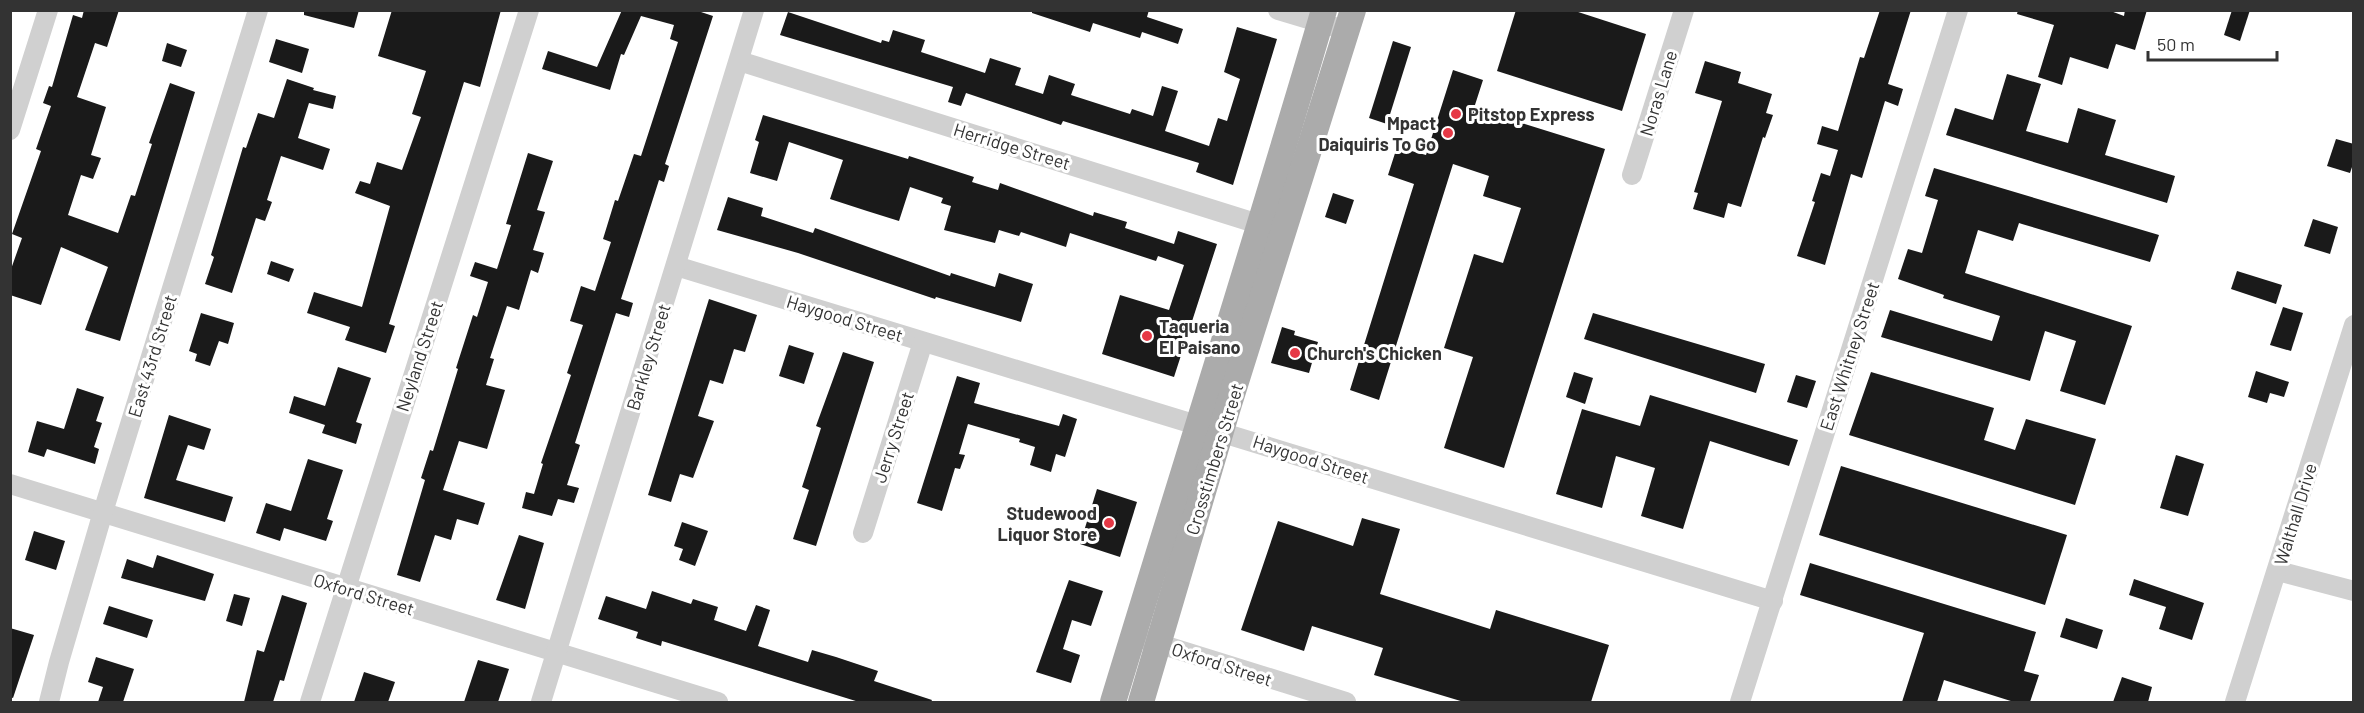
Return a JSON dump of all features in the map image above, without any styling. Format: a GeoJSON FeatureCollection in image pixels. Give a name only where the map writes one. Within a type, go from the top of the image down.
{"type":"FeatureCollection","features":[{"type":"Feature","properties":{"kind":"main road","name":"Crosstimbers Street"},"geometry":{"type":"LineString","coordinates":[[1141,702],[1221,431],[1273,229],[1322,17]]}},
{"type":"Feature","properties":{"kind":"main road","name":"Crosstimbers Street"},"geometry":{"type":"LineString","coordinates":[[1113,702],[1197,424],[1351,21]]}},
{"type":"Feature","properties":{"kind":"street"},"geometry":{"type":"LineString","coordinates":[[10,130],[48,10]]}},
{"type":"Feature","properties":{"kind":"street","name":"East 43rd Street"},"geometry":{"type":"LineString","coordinates":[[50,702],[58,662],[258,10]]}},
{"type":"Feature","properties":{"kind":"street","name":"Neyland Street"},"geometry":{"type":"LineString","coordinates":[[310,702],[530,10]]}},
{"type":"Feature","properties":{"kind":"street","name":"Barkley Street"},"geometry":{"type":"LineString","coordinates":[[541,702],[754,10]]}},
{"type":"Feature","properties":{"kind":"street"},"geometry":{"type":"LineString","coordinates":[[1278,10],[1351,21]]}},
{"type":"Feature","properties":{"kind":"street","name":"Noras Lane"},"geometry":{"type":"LineString","coordinates":[[1632,175],[1684,10]]}},
{"type":"Feature","properties":{"kind":"street","name":"East Whitney Street"},"geometry":{"type":"LineString","coordinates":[[1740,702],[1958,10]]}},
{"type":"Feature","properties":{"kind":"street","name":"Herridge Street"},"geometry":{"type":"LineString","coordinates":[[739,61],[1273,229]]}},
{"type":"Feature","properties":{"kind":"street","name":"Haygood Street"},"geometry":{"type":"LineString","coordinates":[[676,266],[1221,431],[1773,602]]}},
{"type":"Feature","properties":{"kind":"street","name":"Walthall Drive"},"geometry":{"type":"LineString","coordinates":[[2235,702],[2354,325]]}},
{"type":"Feature","properties":{"kind":"street","name":"Jerry Street"},"geometry":{"type":"LineString","coordinates":[[863,533],[923,342]]}},
{"type":"Feature","properties":{"kind":"street","name":"Oxford Street"},"geometry":{"type":"LineString","coordinates":[[10,484],[718,702]]}},
{"type":"Feature","properties":{"kind":"street"},"geometry":{"type":"LineString","coordinates":[[2277,571],[2354,591]]}},
{"type":"Feature","properties":{"kind":"street","name":"Oxford Street"},"geometry":{"type":"LineString","coordinates":[[1133,635],[1346,702]]}},
{"type":"Feature","properties":{"kind":"building"},"geometry":{"type":"Polygon","coordinates":[[[84,10],[119,10],[107,47],[95,43],[77,97],[106,107],[91,155],[101,158],[93,179],[81,175],[68,215],[118,233],[131,195],[135,196],[152,144],[149,143],[170,83],[195,92],[120,341],[85,330],[108,267],[61,247],[41,305],[10,295],[10,272],[22,238],[12,234],[41,151],[36,149],[51,106],[43,103],[49,86],[52,87],[73,15],[82,18],[84,10]]]}},
{"type":"Feature","properties":{"kind":"building"},"geometry":{"type":"Polygon","coordinates":[[[304,10],[359,10],[354,28],[304,15],[304,10]]]}},
{"type":"Feature","properties":{"kind":"building"},"geometry":{"type":"Polygon","coordinates":[[[392,10],[501,10],[480,87],[464,82],[389,324],[395,326],[386,353],[345,340],[350,327],[307,313],[314,292],[362,307],[390,206],[355,193],[360,181],[370,184],[377,162],[402,170],[421,117],[412,114],[426,71],[378,56],[392,10]]]}},
{"type":"Feature","properties":{"kind":"building"},"geometry":{"type":"Polygon","coordinates":[[[622,10],[695,10],[713,16],[665,164],[669,166],[664,182],[659,180],[621,299],[633,303],[629,317],[616,313],[575,443],[580,445],[567,485],[579,488],[574,503],[558,499],[552,516],[522,508],[526,492],[534,494],[543,464],[541,463],[571,375],[567,373],[583,325],[570,321],[581,286],[595,291],[611,242],[603,239],[615,200],[618,201],[634,154],[641,156],[678,42],[670,39],[674,25],[641,16],[624,55],[621,54],[610,90],[542,69],[548,51],[597,67],[622,10]]]}},
{"type":"Feature","properties":{"kind":"building"},"geometry":{"type":"Polygon","coordinates":[[[1032,10],[1149,10],[1147,17],[1183,29],[1178,44],[1142,32],[1140,38],[1093,23],[1090,32],[1032,13],[1032,10]]]}},
{"type":"Feature","properties":{"kind":"building"},"geometry":{"type":"Polygon","coordinates":[[[1516,10],[1572,10],[1646,34],[1622,111],[1497,71],[1516,10]]]}},
{"type":"Feature","properties":{"kind":"building"},"geometry":{"type":"Polygon","coordinates":[[[1880,10],[1911,10],[1888,84],[1903,89],[1898,106],[1885,101],[1862,178],[1851,174],[1825,265],[1797,256],[1815,202],[1812,201],[1821,173],[1830,176],[1838,150],[1817,144],[1822,126],[1838,131],[1860,57],[1864,58],[1880,10]]]}},
{"type":"Feature","properties":{"kind":"building"},"geometry":{"type":"Polygon","coordinates":[[[2018,10],[2108,10],[2124,16],[2125,10],[2147,10],[2135,50],[2116,44],[2108,69],[2070,57],[2062,85],[2038,77],[2054,25],[2017,14],[2018,10]]]}},
{"type":"Feature","properties":{"kind":"building"},"geometry":{"type":"Polygon","coordinates":[[[2232,10],[2250,10],[2240,41],[2224,35],[2232,10]]]}},
{"type":"Feature","properties":{"kind":"building"},"geometry":{"type":"Polygon","coordinates":[[[788,12],[881,43],[882,40],[889,42],[893,30],[925,40],[921,52],[985,73],[990,58],[1021,68],[1015,85],[1043,94],[1049,75],[1075,84],[1071,95],[1130,114],[1132,109],[1153,116],[1162,86],[1178,91],[1165,131],[1209,146],[1218,118],[1227,121],[1240,79],[1224,72],[1237,27],[1277,39],[1233,185],[1196,172],[1199,163],[1063,121],[1061,125],[966,93],[961,106],[948,102],[953,87],[780,35],[788,12]]]}},
{"type":"Feature","properties":{"kind":"building"},"geometry":{"type":"Polygon","coordinates":[[[276,39],[309,49],[302,73],[269,62],[276,39]]]}},
{"type":"Feature","properties":{"kind":"building"},"geometry":{"type":"Polygon","coordinates":[[[1393,41],[1411,47],[1387,124],[1369,118],[1393,41]]]}},
{"type":"Feature","properties":{"kind":"building"},"geometry":{"type":"Polygon","coordinates":[[[167,43],[187,50],[181,67],[162,61],[167,43]]]}},
{"type":"Feature","properties":{"kind":"building"},"geometry":{"type":"Polygon","coordinates":[[[1705,61],[1741,72],[1738,83],[1772,94],[1766,113],[1773,115],[1765,138],[1763,137],[1741,207],[1728,203],[1724,218],[1693,209],[1698,193],[1694,192],[1722,101],[1695,93],[1705,61]]]}},
{"type":"Feature","properties":{"kind":"building"},"geometry":{"type":"Polygon","coordinates":[[[1453,70],[1483,80],[1474,108],[1605,149],[1504,468],[1444,448],[1473,357],[1444,348],[1474,254],[1503,263],[1521,208],[1483,196],[1489,176],[1453,164],[1379,400],[1350,390],[1414,184],[1388,175],[1397,147],[1426,155],[1453,70]]]}},
{"type":"Feature","properties":{"kind":"building"},"geometry":{"type":"Polygon","coordinates":[[[2007,74],[2041,84],[2026,131],[2068,143],[2078,108],[2116,120],[2105,155],[2175,176],[2167,203],[1946,135],[1955,108],[1993,120],[2007,74]]]}},
{"type":"Feature","properties":{"kind":"building"},"geometry":{"type":"Polygon","coordinates":[[[287,79],[314,88],[313,90],[336,96],[333,109],[309,103],[298,138],[330,149],[323,170],[281,156],[267,200],[272,202],[265,221],[256,218],[232,293],[205,284],[214,257],[211,255],[243,147],[246,148],[258,113],[274,118],[287,79]]]}},
{"type":"Feature","properties":{"kind":"building"},"geometry":{"type":"Polygon","coordinates":[[[763,115],[908,159],[909,156],[974,177],[972,182],[998,190],[1000,183],[1093,216],[1094,212],[1127,222],[1125,228],[1174,244],[1178,231],[1217,244],[1174,377],[1102,354],[1120,295],[1169,310],[1184,265],[1158,256],[1156,261],[1070,233],[1066,247],[1021,232],[1019,236],[999,230],[995,243],[944,230],[951,206],[941,203],[943,198],[910,187],[899,221],[830,199],[843,160],[789,142],[777,181],[750,173],[759,142],[755,140],[763,115]]]}},
{"type":"Feature","properties":{"kind":"building"},"geometry":{"type":"Polygon","coordinates":[[[2336,139],[2354,144],[2354,161],[2350,173],[2327,166],[2336,139]]]}},
{"type":"Feature","properties":{"kind":"building"},"geometry":{"type":"Polygon","coordinates":[[[528,153],[553,161],[537,210],[545,212],[533,250],[544,253],[538,273],[531,270],[519,310],[507,306],[490,358],[494,359],[486,385],[505,390],[487,449],[459,441],[443,490],[485,503],[478,525],[457,519],[451,540],[435,535],[420,582],[397,575],[425,480],[421,478],[430,450],[433,451],[473,315],[477,317],[488,282],[470,276],[475,262],[497,269],[511,225],[506,224],[528,153]]]}},
{"type":"Feature","properties":{"kind":"building"},"geometry":{"type":"Polygon","coordinates":[[[1934,168],[2159,235],[2150,262],[2019,223],[2013,241],[1978,230],[1965,273],[2132,326],[2105,405],[2060,391],[2076,341],[2045,331],[2030,381],[1881,337],[1890,310],[1992,341],[2000,316],[1943,298],[1944,295],[1898,279],[1908,249],[1922,253],[1938,200],[1925,196],[1934,168]]]}},
{"type":"Feature","properties":{"kind":"building"},"geometry":{"type":"Polygon","coordinates":[[[1333,193],[1354,200],[1346,224],[1325,217],[1333,193]]]}},
{"type":"Feature","properties":{"kind":"building"},"geometry":{"type":"Polygon","coordinates":[[[728,197],[763,208],[761,216],[813,233],[815,228],[950,276],[951,273],[995,287],[999,273],[1033,284],[1021,322],[936,297],[935,299],[798,253],[717,230],[728,197]]]}},
{"type":"Feature","properties":{"kind":"building"},"geometry":{"type":"Polygon","coordinates":[[[2313,219],[2338,227],[2330,254],[2304,246],[2313,219]]]}},
{"type":"Feature","properties":{"kind":"building"},"geometry":{"type":"Polygon","coordinates":[[[271,261],[294,269],[289,282],[267,274],[271,261]]]}},
{"type":"Feature","properties":{"kind":"building"},"geometry":{"type":"Polygon","coordinates":[[[2237,271],[2282,285],[2276,304],[2231,289],[2237,271]]]}},
{"type":"Feature","properties":{"kind":"building"},"geometry":{"type":"Polygon","coordinates":[[[709,299],[757,315],[745,352],[734,349],[723,384],[710,380],[698,416],[714,421],[693,478],[680,474],[671,502],[648,495],[709,299]]]}},
{"type":"Feature","properties":{"kind":"building"},"geometry":{"type":"Polygon","coordinates":[[[2283,307],[2303,313],[2291,351],[2270,345],[2283,307]]]}},
{"type":"Feature","properties":{"kind":"building"},"geometry":{"type":"Polygon","coordinates":[[[201,313],[234,323],[228,344],[219,341],[210,366],[195,361],[197,354],[189,351],[201,313]]]}},
{"type":"Feature","properties":{"kind":"building"},"geometry":{"type":"Polygon","coordinates":[[[1593,313],[1765,364],[1756,393],[1584,339],[1593,313]]]}},
{"type":"Feature","properties":{"kind":"building","name":"Church's Chicken"},"geometry":{"type":"Polygon","coordinates":[[[1282,327],[1295,331],[1294,335],[1318,342],[1309,373],[1271,363],[1282,327]]]}},
{"type":"Feature","properties":{"kind":"building"},"geometry":{"type":"Polygon","coordinates":[[[789,345],[814,353],[804,384],[779,376],[789,345]]]}},
{"type":"Feature","properties":{"kind":"building"},"geometry":{"type":"Polygon","coordinates":[[[843,352],[874,362],[816,546],[793,539],[809,490],[802,487],[821,428],[816,426],[843,352]]]}},
{"type":"Feature","properties":{"kind":"building"},"geometry":{"type":"Polygon","coordinates":[[[338,367],[371,378],[356,422],[362,424],[356,444],[322,433],[325,425],[289,413],[294,396],[325,406],[338,367]]]}},
{"type":"Feature","properties":{"kind":"building"},"geometry":{"type":"Polygon","coordinates":[[[2256,371],[2289,382],[2284,397],[2270,393],[2267,403],[2248,397],[2256,371]]]}},
{"type":"Feature","properties":{"kind":"building"},"geometry":{"type":"Polygon","coordinates":[[[1574,372],[1593,378],[1585,404],[1566,397],[1574,372]]]}},
{"type":"Feature","properties":{"kind":"building"},"geometry":{"type":"Polygon","coordinates":[[[1871,372],[1994,408],[1984,440],[2015,450],[2026,419],[2096,439],[2075,505],[1849,435],[1871,372]]]}},
{"type":"Feature","properties":{"kind":"building"},"geometry":{"type":"Polygon","coordinates":[[[1796,375],[1816,381],[1807,408],[1787,402],[1796,375]]]}},
{"type":"Feature","properties":{"kind":"building"},"geometry":{"type":"Polygon","coordinates":[[[957,376],[980,383],[974,403],[1059,426],[1063,414],[1077,419],[1065,457],[1056,454],[1051,472],[1030,465],[1035,447],[1019,442],[1020,439],[968,424],[959,454],[965,455],[960,469],[955,468],[942,511],[917,503],[957,376]]]}},
{"type":"Feature","properties":{"kind":"building"},"geometry":{"type":"Polygon","coordinates":[[[77,388],[104,397],[96,421],[102,423],[94,447],[99,449],[95,464],[47,449],[44,457],[28,452],[37,421],[64,429],[77,388]]]}},
{"type":"Feature","properties":{"kind":"building"},"geometry":{"type":"Polygon","coordinates":[[[1650,395],[1798,440],[1789,466],[1710,441],[1683,529],[1641,516],[1655,468],[1616,456],[1602,508],[1556,494],[1582,409],[1640,426],[1650,395]]]}},
{"type":"Feature","properties":{"kind":"building"},"geometry":{"type":"Polygon","coordinates":[[[169,415],[211,429],[204,450],[188,445],[176,480],[233,497],[225,522],[144,498],[169,415]]]}},
{"type":"Feature","properties":{"kind":"building"},"geometry":{"type":"Polygon","coordinates":[[[2176,455],[2204,464],[2188,516],[2160,508],[2176,455]]]}},
{"type":"Feature","properties":{"kind":"building"},"geometry":{"type":"Polygon","coordinates":[[[308,459],[343,470],[327,519],[333,521],[326,541],[284,528],[280,541],[256,533],[266,503],[291,511],[308,459]]]}},
{"type":"Feature","properties":{"kind":"building"},"geometry":{"type":"Polygon","coordinates":[[[1841,466],[2067,535],[2045,605],[1819,535],[1841,466]]]}},
{"type":"Feature","properties":{"kind":"building","name":"Studewood Liquor Store"},"geometry":{"type":"Polygon","coordinates":[[[1097,489],[1137,502],[1120,557],[1080,544],[1097,489]]]}},
{"type":"Feature","properties":{"kind":"building"},"geometry":{"type":"Polygon","coordinates":[[[1362,518],[1400,529],[1380,594],[1490,629],[1496,610],[1609,645],[1591,702],[1464,702],[1374,675],[1383,648],[1312,626],[1304,651],[1241,630],[1278,521],[1353,546],[1362,518]]]}},
{"type":"Feature","properties":{"kind":"building"},"geometry":{"type":"Polygon","coordinates":[[[682,522],[708,531],[695,566],[679,560],[683,549],[674,546],[682,522]]]}},
{"type":"Feature","properties":{"kind":"building"},"geometry":{"type":"Polygon","coordinates":[[[34,531],[65,541],[56,570],[25,560],[34,531]]]}},
{"type":"Feature","properties":{"kind":"building"},"geometry":{"type":"Polygon","coordinates":[[[519,535],[544,543],[525,609],[496,600],[519,535]]]}},
{"type":"Feature","properties":{"kind":"building"},"geometry":{"type":"Polygon","coordinates":[[[157,555],[214,574],[205,601],[121,578],[127,559],[153,568],[157,555]]]}},
{"type":"Feature","properties":{"kind":"building"},"geometry":{"type":"Polygon","coordinates":[[[1810,563],[2036,632],[2024,671],[2039,675],[2030,702],[2014,702],[1944,680],[1937,702],[1902,702],[1924,633],[1800,595],[1810,563]]]}},
{"type":"Feature","properties":{"kind":"building"},"geometry":{"type":"Polygon","coordinates":[[[2134,579],[2204,603],[2192,640],[2159,629],[2166,607],[2129,595],[2134,579]]]}},
{"type":"Feature","properties":{"kind":"building"},"geometry":{"type":"Polygon","coordinates":[[[1069,580],[1103,591],[1091,626],[1072,620],[1063,649],[1080,655],[1071,683],[1036,672],[1069,580]]]}},
{"type":"Feature","properties":{"kind":"building"},"geometry":{"type":"Polygon","coordinates":[[[652,591],[691,604],[693,599],[718,607],[714,620],[746,631],[756,605],[770,610],[758,646],[808,662],[812,650],[836,657],[878,671],[874,681],[932,700],[931,702],[859,702],[662,641],[661,646],[636,638],[638,632],[598,619],[606,596],[646,609],[652,591]]]}},
{"type":"Feature","properties":{"kind":"building"},"geometry":{"type":"Polygon","coordinates":[[[234,594],[250,598],[242,626],[226,621],[234,594]]]}},
{"type":"Feature","properties":{"kind":"building"},"geometry":{"type":"Polygon","coordinates":[[[282,595],[307,603],[284,681],[280,680],[273,702],[244,702],[257,650],[264,652],[282,595]]]}},
{"type":"Feature","properties":{"kind":"building"},"geometry":{"type":"Polygon","coordinates":[[[109,606],[153,620],[147,638],[103,624],[109,606]]]}},
{"type":"Feature","properties":{"kind":"building"},"geometry":{"type":"Polygon","coordinates":[[[2066,618],[2103,630],[2097,649],[2060,637],[2066,618]]]}},
{"type":"Feature","properties":{"kind":"building"},"geometry":{"type":"Polygon","coordinates":[[[10,628],[34,635],[13,698],[10,697],[10,628]]]}},
{"type":"Feature","properties":{"kind":"building"},"geometry":{"type":"Polygon","coordinates":[[[96,657],[134,669],[123,702],[98,702],[103,687],[88,682],[96,657]]]}},
{"type":"Feature","properties":{"kind":"building"},"geometry":{"type":"Polygon","coordinates":[[[478,660],[509,669],[498,702],[464,702],[478,660]]]}},
{"type":"Feature","properties":{"kind":"building"},"geometry":{"type":"Polygon","coordinates":[[[364,672],[395,682],[388,702],[354,702],[364,672]]]}},
{"type":"Feature","properties":{"kind":"building"},"geometry":{"type":"Polygon","coordinates":[[[2122,677],[2152,687],[2148,702],[2113,702],[2122,677]]]}},
{"type":"Feature","properties":{"kind":"place","name":"Pitstop Express"},"geometry":{"type":"Point","coordinates":[1456,114]}},
{"type":"Feature","properties":{"kind":"place","name":"Mpact Daiquiris To Go"},"geometry":{"type":"Point","coordinates":[1448,133]}},
{"type":"Feature","properties":{"kind":"place","name":"Taqueria El Paisano"},"geometry":{"type":"Point","coordinates":[1147,336]}},
{"type":"Feature","properties":{"kind":"place","name":"Church's Chicken"},"geometry":{"type":"Point","coordinates":[1295,353]}},
{"type":"Feature","properties":{"kind":"place","name":"Studewood Liquor Store"},"geometry":{"type":"Point","coordinates":[1109,523]}}]}
